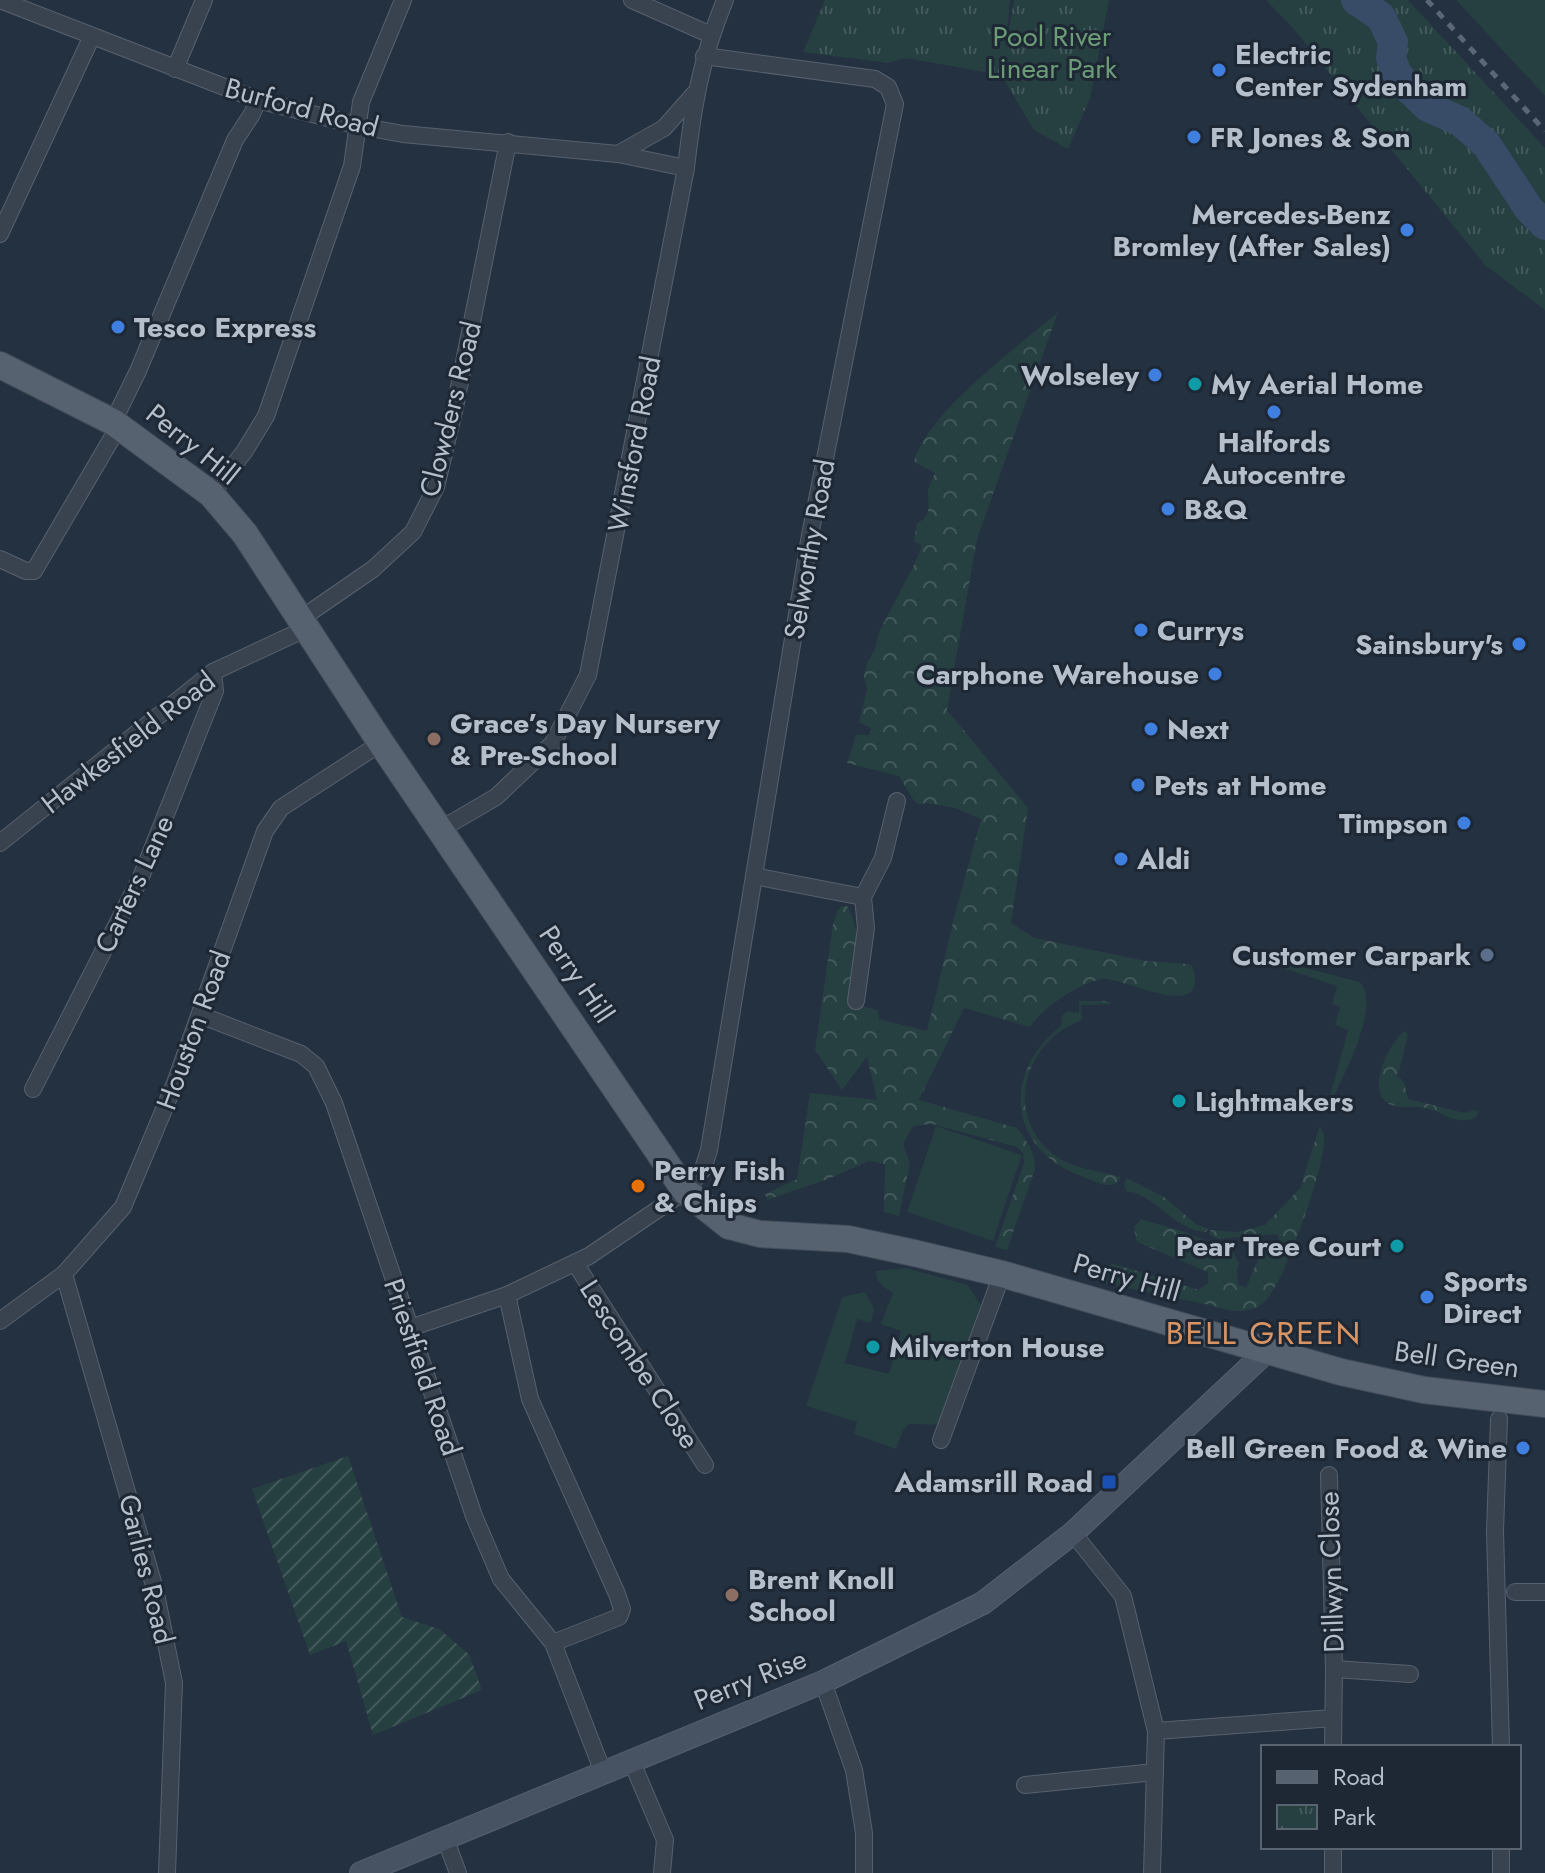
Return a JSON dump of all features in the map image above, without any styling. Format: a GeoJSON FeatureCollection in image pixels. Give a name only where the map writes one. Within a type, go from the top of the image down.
{"type":"FeatureCollection","features":[{"type":"Feature","properties":{"kind":"main road","name":"Perry Hill"},"geometry":{"type":"LineString","coordinates":[[0,365],[116,424],[211,494],[245,534],[381,743],[685,1191],[729,1226],[760,1234],[848,1239],[1002,1274],[1267,1351]]}},
{"type":"Feature","properties":{"kind":"main road","name":"Bell Green"},"geometry":{"type":"LineString","coordinates":[[1267,1351],[1341,1372],[1424,1390],[1544,1404]]}},
{"type":"Feature","properties":{"kind":"main road","name":"Perry Rise"},"geometry":{"type":"LineString","coordinates":[[361,1873],[823,1682],[983,1603],[1073,1533],[1267,1351]]}},
{"type":"Feature","properties":{"kind":"street","name":"Burford Road"},"geometry":{"type":"LineString","coordinates":[[0,0],[258,100],[359,126],[403,134],[618,154],[686,168]]}},
{"type":"Feature","properties":{"kind":"street"},"geometry":{"type":"LineString","coordinates":[[175,69],[204,0]]}},
{"type":"Feature","properties":{"kind":"street"},"geometry":{"type":"LineString","coordinates":[[211,494],[244,452],[266,416],[352,166],[361,102],[403,0]]}},
{"type":"Feature","properties":{"kind":"street"},"geometry":{"type":"LineString","coordinates":[[632,0],[711,35]]}},
{"type":"Feature","properties":{"kind":"street","name":"Winsford Road"},"geometry":{"type":"LineString","coordinates":[[441,829],[496,797],[553,743],[588,675],[686,168],[695,93],[704,56],[725,0]]}},
{"type":"Feature","properties":{"kind":"street"},"geometry":{"type":"LineString","coordinates":[[0,234],[92,36]]}},
{"type":"Feature","properties":{"kind":"street","name":"Selworthy Road"},"geometry":{"type":"LineString","coordinates":[[685,1191],[703,1169],[709,1150],[810,535],[895,104],[888,87],[875,79],[704,56]]}},
{"type":"Feature","properties":{"kind":"street"},"geometry":{"type":"LineString","coordinates":[[618,154],[664,128],[695,93]]}},
{"type":"Feature","properties":{"kind":"street"},"geometry":{"type":"LineString","coordinates":[[0,559],[26,571],[34,571],[116,424],[235,140],[258,100]]}},
{"type":"Feature","properties":{"kind":"street","name":"Clowders Road"},"geometry":{"type":"LineString","coordinates":[[302,625],[373,569],[413,532],[436,487],[508,142]]}},
{"type":"Feature","properties":{"kind":"street","name":"Hawkesfield Road"},"geometry":{"type":"LineString","coordinates":[[0,843],[213,672],[302,625]]}},
{"type":"Feature","properties":{"kind":"street","name":"Carters Lane"},"geometry":{"type":"LineString","coordinates":[[33,1089],[141,877],[215,691],[213,672]]}},
{"type":"Feature","properties":{"kind":"street","name":"Houston Road"},"geometry":{"type":"LineString","coordinates":[[0,1321],[64,1274],[123,1207],[148,1152],[200,1015],[265,831],[281,808],[381,743]]}},
{"type":"Feature","properties":{"kind":"street"},"geometry":{"type":"LineString","coordinates":[[856,1001],[866,928],[863,897],[883,858],[897,801]]}},
{"type":"Feature","properties":{"kind":"street"},"geometry":{"type":"LineString","coordinates":[[754,876],[863,897]]}},
{"type":"Feature","properties":{"kind":"street","name":"Priestfield Road"},"geometry":{"type":"LineString","coordinates":[[200,1015],[291,1049],[316,1066],[334,1103],[474,1516],[501,1579],[553,1643],[603,1772]]}},
{"type":"Feature","properties":{"kind":"street"},"geometry":{"type":"LineString","coordinates":[[410,1328],[507,1295],[575,1263],[685,1191]]}},
{"type":"Feature","properties":{"kind":"street","name":"Lescombe Close"},"geometry":{"type":"LineString","coordinates":[[575,1263],[705,1465]]}},
{"type":"Feature","properties":{"kind":"street","name":"Garlies Road"},"geometry":{"type":"LineString","coordinates":[[64,1274],[155,1589],[174,1683],[167,1873]]}},
{"type":"Feature","properties":{"kind":"street"},"geometry":{"type":"LineString","coordinates":[[941,1440],[1002,1274]]}},
{"type":"Feature","properties":{"kind":"street"},"geometry":{"type":"LineString","coordinates":[[507,1295],[530,1399],[622,1609],[619,1617],[553,1643]]}},
{"type":"Feature","properties":{"kind":"street"},"geometry":{"type":"LineString","coordinates":[[1499,1419],[1495,1544],[1501,1745]]}},
{"type":"Feature","properties":{"kind":"street","name":"Dillwyn Close"},"geometry":{"type":"LineString","coordinates":[[1329,1475],[1333,1745]]}},
{"type":"Feature","properties":{"kind":"street"},"geometry":{"type":"LineString","coordinates":[[1073,1533],[1123,1596],[1156,1731],[1152,1873]]}},
{"type":"Feature","properties":{"kind":"street"},"geometry":{"type":"LineString","coordinates":[[1515,1592],[1545,1592]]}},
{"type":"Feature","properties":{"kind":"street","name":"Dillwyn Close"},"geometry":{"type":"LineString","coordinates":[[1334,1669],[1410,1674]]}},
{"type":"Feature","properties":{"kind":"street"},"geometry":{"type":"LineString","coordinates":[[823,1682],[854,1770],[864,1833],[864,1873]]}},
{"type":"Feature","properties":{"kind":"street"},"geometry":{"type":"LineString","coordinates":[[1156,1731],[1333,1718]]}},
{"type":"Feature","properties":{"kind":"street"},"geometry":{"type":"LineString","coordinates":[[631,1760],[665,1840],[662,1873]]}},
{"type":"Feature","properties":{"kind":"street"},"geometry":{"type":"LineString","coordinates":[[1025,1785],[1155,1772]]}},
{"type":"Feature","properties":{"kind":"street"},"geometry":{"type":"LineString","coordinates":[[445,1838],[458,1873]]}},
{"type":"Feature","properties":{"kind":"street"},"geometry":{"type":"LineString","coordinates":[[1333,1849],[1333,1873]]}},
{"type":"Feature","properties":{"kind":"street"},"geometry":{"type":"LineString","coordinates":[[1501,1849],[1501,1873]]}},
{"type":"Feature","properties":{"kind":"green space","name":"Pool River Linear Park"},"geometry":{"type":"Polygon","coordinates":[[[825,0],[1010,0],[1005,53],[1014,0],[1109,0],[1090,98],[1068,149],[1034,130],[1001,75],[906,58],[888,63],[803,52],[825,0]]]}},
{"type":"Feature","properties":{"kind":"green space"},"geometry":{"type":"Polygon","coordinates":[[[1266,0],[1408,0],[1545,148],[1545,310],[1486,266],[1292,27],[1266,0]]]}},
{"type":"Feature","properties":{"kind":"green space"},"geometry":{"type":"Polygon","coordinates":[[[1456,0],[1545,0],[1545,96],[1456,0]]]}},
{"type":"Feature","properties":{"kind":"green space"},"geometry":{"type":"Polygon","coordinates":[[[1058,312],[977,539],[947,710],[1028,808],[1011,923],[1035,938],[1146,961],[1192,965],[1195,983],[1190,992],[1179,996],[1116,981],[1096,980],[1064,996],[1030,1027],[964,1008],[919,1100],[1017,1128],[1027,1142],[1034,1157],[1035,1169],[1007,1250],[995,1247],[1024,1163],[1023,1153],[1017,1147],[932,1124],[913,1126],[903,1144],[910,1163],[899,1216],[884,1212],[885,1164],[869,1161],[767,1200],[765,1194],[797,1179],[810,1093],[877,1100],[867,1057],[842,1090],[815,1050],[833,924],[842,906],[847,906],[852,917],[857,941],[849,1003],[878,1010],[879,1019],[927,1031],[981,819],[955,808],[921,805],[914,801],[899,776],[847,763],[856,735],[869,735],[871,728],[859,722],[867,690],[864,676],[867,663],[922,546],[914,541],[917,523],[927,514],[928,490],[935,473],[914,462],[922,443],[936,422],[976,381],[1058,312]]]}},
{"type":"Feature","properties":{"kind":"green space"},"geometry":{"type":"Polygon","coordinates":[[[1290,964],[1360,982],[1366,993],[1366,1009],[1356,1047],[1325,1114],[1348,1030],[1335,1025],[1340,1007],[1332,1004],[1337,986],[1286,969],[1290,964]]]}},
{"type":"Feature","properties":{"kind":"green space"},"geometry":{"type":"Polygon","coordinates":[[[1079,1001],[1107,1001],[1112,1004],[1081,1005],[1082,1020],[1062,1030],[1034,1062],[1027,1081],[1025,1102],[1029,1122],[1040,1140],[1057,1157],[1080,1167],[1121,1177],[1116,1184],[1096,1182],[1057,1164],[1039,1148],[1027,1129],[1021,1108],[1022,1087],[1029,1065],[1042,1045],[1061,1026],[1062,1016],[1067,1011],[1079,1013],[1079,1001]]]}},
{"type":"Feature","properties":{"kind":"green space"},"geometry":{"type":"Polygon","coordinates":[[[1404,1031],[1408,1034],[1398,1076],[1404,1082],[1408,1099],[1464,1113],[1475,1110],[1478,1112],[1476,1117],[1458,1120],[1424,1108],[1392,1105],[1384,1099],[1379,1080],[1382,1069],[1392,1046],[1404,1031]]]}},
{"type":"Feature","properties":{"kind":"green space"},"geometry":{"type":"Polygon","coordinates":[[[1320,1125],[1324,1136],[1323,1149],[1302,1224],[1281,1276],[1262,1304],[1244,1311],[1232,1311],[1100,1282],[1100,1268],[1114,1264],[1199,1290],[1208,1283],[1208,1272],[1137,1242],[1134,1227],[1141,1219],[1185,1232],[1234,1253],[1239,1264],[1238,1284],[1246,1288],[1261,1252],[1273,1247],[1279,1239],[1277,1234],[1218,1239],[1210,1235],[1210,1230],[1238,1232],[1265,1225],[1300,1188],[1320,1125]]]}},
{"type":"Feature","properties":{"kind":"green space"},"geometry":{"type":"Polygon","coordinates":[[[936,1126],[1022,1155],[993,1241],[907,1212],[936,1126]]]}},
{"type":"Feature","properties":{"kind":"green space"},"geometry":{"type":"Polygon","coordinates":[[[1127,1178],[1164,1197],[1196,1224],[1208,1229],[1206,1232],[1185,1226],[1147,1199],[1126,1191],[1124,1183],[1127,1178]]]}},
{"type":"Feature","properties":{"kind":"green space"},"geometry":{"type":"Polygon","coordinates":[[[906,1268],[968,1285],[981,1306],[939,1424],[910,1424],[896,1449],[854,1434],[857,1422],[806,1406],[842,1297],[865,1292],[874,1310],[871,1323],[857,1319],[845,1363],[889,1374],[901,1331],[881,1324],[893,1293],[879,1282],[876,1271],[906,1268]]]}},
{"type":"Feature","properties":{"kind":"green space"},"geometry":{"type":"Polygon","coordinates":[[[348,1456],[402,1617],[439,1629],[469,1654],[482,1690],[373,1735],[346,1641],[310,1655],[252,1489],[348,1456]]]}},
{"type":"Feature","properties":{"kind":"waterway"},"geometry":{"type":"LineString","coordinates":[[1356,0],[1381,17],[1393,42],[1391,58],[1396,72],[1409,89],[1428,107],[1460,121],[1486,144],[1529,209],[1545,225]]}},
{"type":"Feature","properties":{"kind":"railway"},"geometry":{"type":"LineString","coordinates":[[1427,0],[1545,131]]}},
{"type":"Feature","properties":{"kind":"place","name":"Electric Center Sydenham"},"geometry":{"type":"Point","coordinates":[1219,70]}},
{"type":"Feature","properties":{"kind":"place","name":"FR Jones & Son"},"geometry":{"type":"Point","coordinates":[1194,137]}},
{"type":"Feature","properties":{"kind":"place","name":"Mercedes-Benz Bromley (After Sales)"},"geometry":{"type":"Point","coordinates":[1407,230]}},
{"type":"Feature","properties":{"kind":"place","name":"Tesco Express"},"geometry":{"type":"Point","coordinates":[118,327]}},
{"type":"Feature","properties":{"kind":"place","name":"Wolseley"},"geometry":{"type":"Point","coordinates":[1155,375]}},
{"type":"Feature","properties":{"kind":"place","name":"My Aerial Home"},"geometry":{"type":"Point","coordinates":[1195,384]}},
{"type":"Feature","properties":{"kind":"place","name":"Halfords Autocentre"},"geometry":{"type":"Point","coordinates":[1274,412]}},
{"type":"Feature","properties":{"kind":"place","name":"B&Q"},"geometry":{"type":"Point","coordinates":[1168,509]}},
{"type":"Feature","properties":{"kind":"place","name":"Currys"},"geometry":{"type":"Point","coordinates":[1141,630]}},
{"type":"Feature","properties":{"kind":"place","name":"Sainsbury's"},"geometry":{"type":"Point","coordinates":[1519,644]}},
{"type":"Feature","properties":{"kind":"place","name":"Carphone Warehouse"},"geometry":{"type":"Point","coordinates":[1215,674]}},
{"type":"Feature","properties":{"kind":"place","name":"Next"},"geometry":{"type":"Point","coordinates":[1151,729]}},
{"type":"Feature","properties":{"kind":"place","name":"Grace’s Day Nursery & Pre-School"},"geometry":{"type":"Point","coordinates":[434,739]}},
{"type":"Feature","properties":{"kind":"place","name":"Pets at Home"},"geometry":{"type":"Point","coordinates":[1138,785]}},
{"type":"Feature","properties":{"kind":"place","name":"Timpson"},"geometry":{"type":"Point","coordinates":[1464,823]}},
{"type":"Feature","properties":{"kind":"place","name":"Aldi"},"geometry":{"type":"Point","coordinates":[1121,859]}},
{"type":"Feature","properties":{"kind":"place","name":"Customer Carpark"},"geometry":{"type":"Point","coordinates":[1487,955]}},
{"type":"Feature","properties":{"kind":"place","name":"Lightmakers"},"geometry":{"type":"Point","coordinates":[1179,1101]}},
{"type":"Feature","properties":{"kind":"place","name":"Perry Fish & Chips"},"geometry":{"type":"Point","coordinates":[638,1186]}},
{"type":"Feature","properties":{"kind":"place","name":"Pear Tree Court"},"geometry":{"type":"Point","coordinates":[1397,1246]}},
{"type":"Feature","properties":{"kind":"place","name":"Sports Direct"},"geometry":{"type":"Point","coordinates":[1427,1297]}},
{"type":"Feature","properties":{"kind":"place","name":"Milverton House"},"geometry":{"type":"Point","coordinates":[873,1347]}},
{"type":"Feature","properties":{"kind":"place","name":"Bell Green Food & Wine"},"geometry":{"type":"Point","coordinates":[1523,1448]}},
{"type":"Feature","properties":{"kind":"place","name":"Adamsrill Road"},"geometry":{"type":"Point","coordinates":[1109,1482]}},
{"type":"Feature","properties":{"kind":"place","name":"Brent Knoll School"},"geometry":{"type":"Point","coordinates":[732,1595]}},
{"type":"Feature","properties":{"kind":"district","name":"BELL GREEN"},"geometry":{"type":"Point","coordinates":[1264,1333]}}]}
